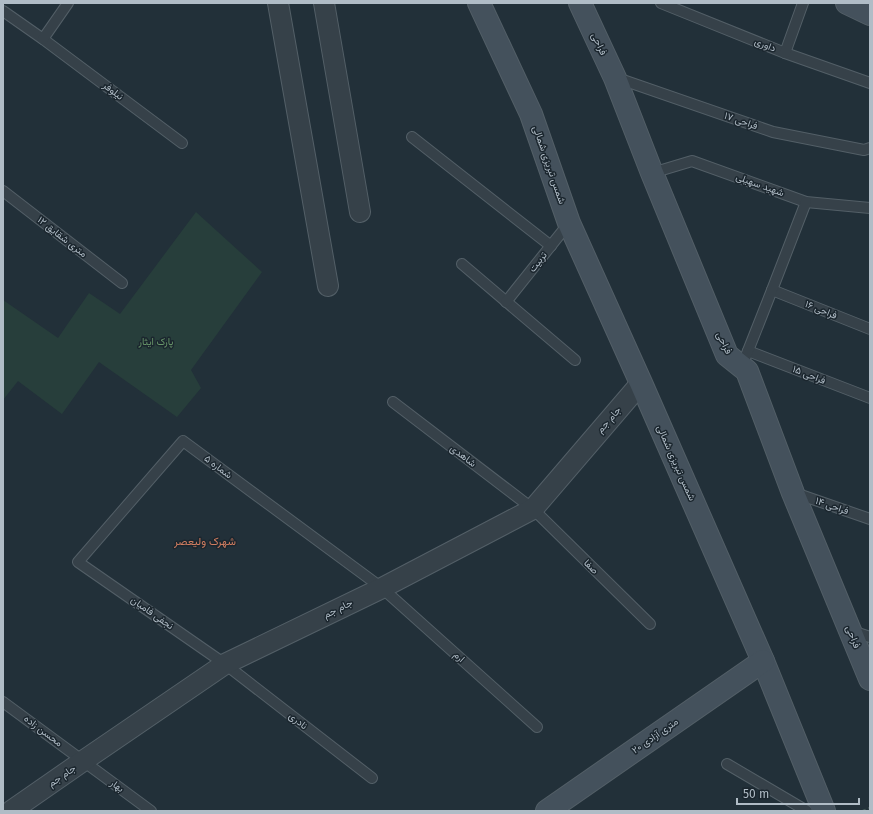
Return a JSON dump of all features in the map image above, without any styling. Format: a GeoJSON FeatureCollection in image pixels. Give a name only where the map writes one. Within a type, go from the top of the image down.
{"type":"FeatureCollection","features":[{"type":"Feature","properties":{"kind":"street"},"geometry":{"type":"LineString","coordinates":[[278,3],[328,286]]}},
{"type":"Feature","properties":{"kind":"street"},"geometry":{"type":"LineString","coordinates":[[324,3],[360,212]]}},
{"type":"Feature","properties":{"kind":"street","name":"شمس تبریزی شمالی"},"geometry":{"type":"LineString","coordinates":[[479,3],[531,114],[569,223],[763,661],[824,811]]}},
{"type":"Feature","properties":{"kind":"street","name":"فراحی"},"geometry":{"type":"LineString","coordinates":[[580,3],[615,78],[652,173],[727,355],[745,359],[747,371],[793,493],[860,634],[870,679]]}},
{"type":"Feature","properties":{"kind":"street"},"geometry":{"type":"LineString","coordinates":[[847,3],[870,14]]}},
{"type":"Feature","properties":{"kind":"street","name":"جام جم"},"geometry":{"type":"LineString","coordinates":[[12,811],[225,664],[382,588],[533,509],[641,383]]}},
{"type":"Feature","properties":{"kind":"street","name":"۲۰ متری آزادی"},"geometry":{"type":"LineString","coordinates":[[547,811],[763,661]]}},
{"type":"Feature","properties":{"kind":"lane"},"geometry":{"type":"LineString","coordinates":[[43,39],[68,3]]}},
{"type":"Feature","properties":{"kind":"lane","name":"داوری"},"geometry":{"type":"LineString","coordinates":[[661,3],[785,53],[870,83]]}},
{"type":"Feature","properties":{"kind":"lane"},"geometry":{"type":"LineString","coordinates":[[785,53],[803,3]]}},
{"type":"Feature","properties":{"kind":"lane","name":"نیلوفر"},"geometry":{"type":"LineString","coordinates":[[3,10],[182,143]]}},
{"type":"Feature","properties":{"kind":"lane","name":"فراحی ۱۷"},"geometry":{"type":"LineString","coordinates":[[615,78],[773,132],[864,150],[870,148]]}},
{"type":"Feature","properties":{"kind":"lane"},"geometry":{"type":"LineString","coordinates":[[412,137],[551,246]]}},
{"type":"Feature","properties":{"kind":"lane","name":"شهید سهیلی"},"geometry":{"type":"LineString","coordinates":[[652,173],[692,161],[806,202],[870,208]]}},
{"type":"Feature","properties":{"kind":"lane","name":"۱۲ متری شقایق"},"geometry":{"type":"LineString","coordinates":[[3,191],[122,283]]}},
{"type":"Feature","properties":{"kind":"lane"},"geometry":{"type":"LineString","coordinates":[[745,359],[806,202]]}},
{"type":"Feature","properties":{"kind":"lane","name":"تربیت"},"geometry":{"type":"LineString","coordinates":[[506,302],[569,223]]}},
{"type":"Feature","properties":{"kind":"lane"},"geometry":{"type":"LineString","coordinates":[[462,264],[575,360]]}},
{"type":"Feature","properties":{"kind":"lane","name":"فراحی ۱۶"},"geometry":{"type":"LineString","coordinates":[[772,290],[870,329]]}},
{"type":"Feature","properties":{"kind":"lane","name":"فراحی ۱۵"},"geometry":{"type":"LineString","coordinates":[[745,359],[870,398]]}},
{"type":"Feature","properties":{"kind":"lane","name":"شاهدی"},"geometry":{"type":"LineString","coordinates":[[393,402],[533,509]]}},
{"type":"Feature","properties":{"kind":"lane","name":"شماره ۵"},"geometry":{"type":"LineString","coordinates":[[78,562],[183,441],[382,588]]}},
{"type":"Feature","properties":{"kind":"lane","name":"فراحی ۱۴"},"geometry":{"type":"LineString","coordinates":[[793,493],[870,519]]}},
{"type":"Feature","properties":{"kind":"lane","name":"صفا"},"geometry":{"type":"LineString","coordinates":[[533,509],[650,624]]}},
{"type":"Feature","properties":{"kind":"lane","name":"نجفی فامیان"},"geometry":{"type":"LineString","coordinates":[[78,562],[225,664]]}},
{"type":"Feature","properties":{"kind":"lane","name":"ارم"},"geometry":{"type":"LineString","coordinates":[[382,588],[537,726]]}},
{"type":"Feature","properties":{"kind":"lane","name":"نادری"},"geometry":{"type":"LineString","coordinates":[[225,664],[372,778]]}},
{"type":"Feature","properties":{"kind":"lane","name":"محسن زاده"},"geometry":{"type":"LineString","coordinates":[[3,702],[83,761]]}},
{"type":"Feature","properties":{"kind":"lane","name":"بهار"},"geometry":{"type":"LineString","coordinates":[[83,761],[151,811]]}},
{"type":"Feature","properties":{"kind":"lane"},"geometry":{"type":"LineString","coordinates":[[727,764],[807,811]]}},
{"type":"Feature","properties":{"kind":"path"},"geometry":{"type":"LineString","coordinates":[[863,811],[870,808]]}},
{"type":"Feature","properties":{"kind":"green space","name":"پارک ایثار"},"geometry":{"type":"Polygon","coordinates":[[[196,212],[262,272],[191,370],[201,388],[177,417],[99,362],[62,414],[18,381],[3,400],[3,300],[58,338],[89,293],[120,314],[196,212]]]}},
{"type":"Feature","properties":{"kind":"district","name":"شهرک ولیعصر"},"geometry":{"type":"Point","coordinates":[205,541]}}]}
